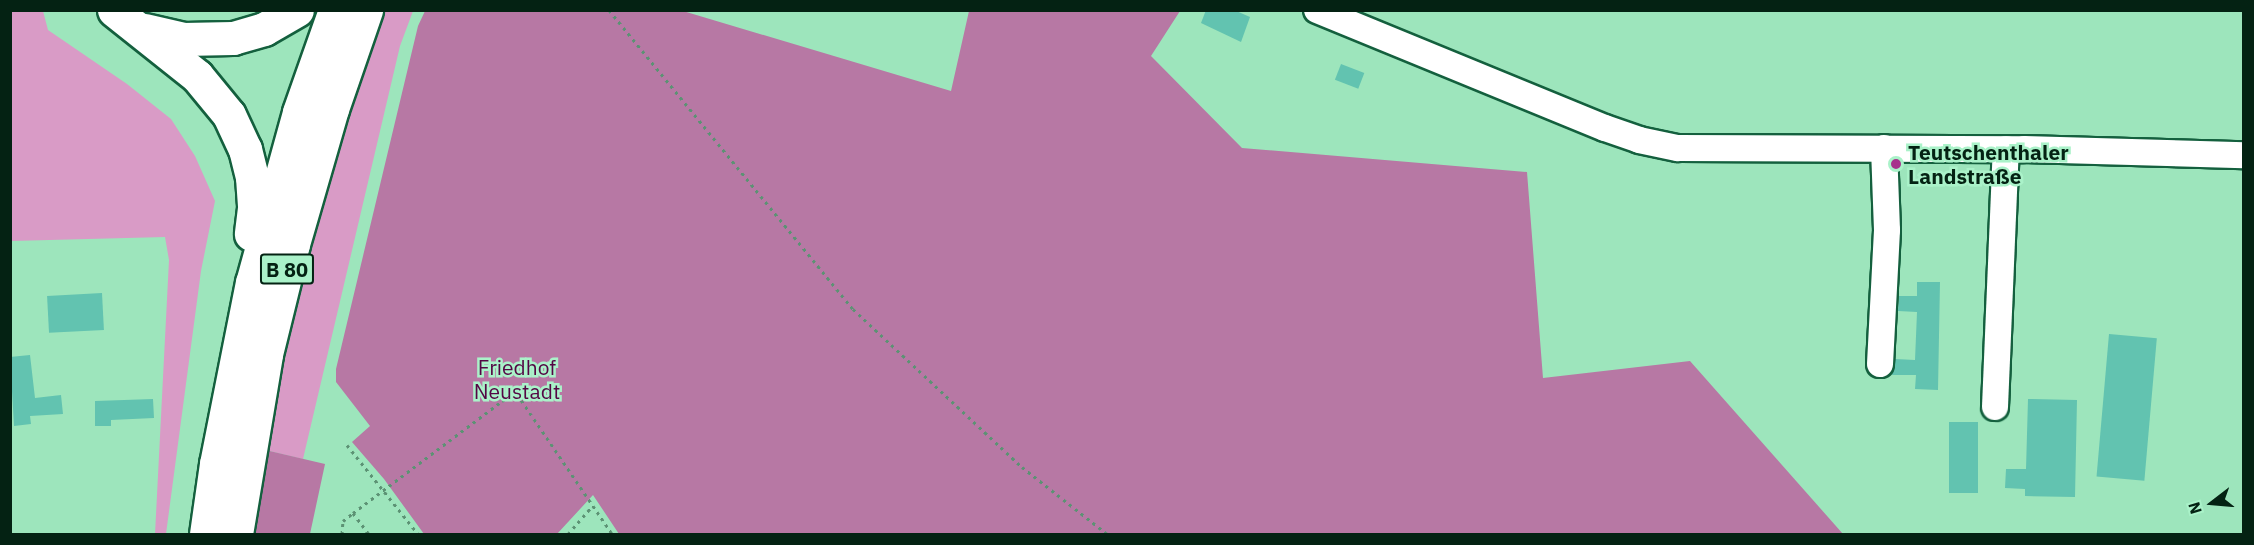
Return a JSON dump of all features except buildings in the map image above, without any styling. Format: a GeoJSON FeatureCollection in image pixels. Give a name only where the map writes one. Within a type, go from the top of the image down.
{"type":"FeatureCollection","features":[{"type":"Feature","properties":{"kind":"highway"},"geometry":{"type":"LineString","coordinates":[[123,17],[167,36],[217,40],[264,29],[297,10]]}},
{"type":"Feature","properties":{"kind":"highway","name":"B 80"},"geometry":{"type":"LineString","coordinates":[[206,534],[235,361],[252,283],[296,124],[335,10]]}},
{"type":"Feature","properties":{"kind":"highway","name":"B 80"},"geometry":{"type":"LineString","coordinates":[[236,534],[266,354],[293,244],[332,108],[366,10]]}},
{"type":"Feature","properties":{"kind":"highway"},"geometry":{"type":"LineString","coordinates":[[123,17],[207,87],[229,115],[245,149],[252,177],[254,208],[235,361]]}},
{"type":"Feature","properties":{"kind":"street"},"geometry":{"type":"LineString","coordinates":[[1317,10],[1514,92],[1639,140],[1678,147],[2006,149],[2244,155]]}},
{"type":"Feature","properties":{"kind":"street"},"geometry":{"type":"LineString","coordinates":[[1880,364],[1887,230],[1884,148]]}},
{"type":"Feature","properties":{"kind":"street"},"geometry":{"type":"LineString","coordinates":[[1995,406],[2006,149]]}},
{"type":"Feature","properties":{"kind":"path"},"geometry":{"type":"LineString","coordinates":[[609,10],[853,309],[1022,467],[1107,534]]}},
{"type":"Feature","properties":{"kind":"path"},"geometry":{"type":"LineString","coordinates":[[342,534],[343,521],[384,488],[502,400],[517,394],[612,534]]}},
{"type":"Feature","properties":{"kind":"path"},"geometry":{"type":"LineString","coordinates":[[347,445],[384,488],[418,534]]}},
{"type":"Feature","properties":{"kind":"path"},"geometry":{"type":"LineString","coordinates":[[568,534],[592,506]]}},
{"type":"Feature","properties":{"kind":"path"},"geometry":{"type":"LineString","coordinates":[[353,513],[369,534]]}},
{"type":"Feature","properties":{"kind":"shaded area"},"geometry":{"type":"Polygon","coordinates":[[[10,11],[43,11],[48,30],[127,84],[171,119],[195,156],[215,201],[201,271],[166,534],[155,534],[169,260],[165,237],[11,241],[10,11]]]}},
{"type":"Feature","properties":{"kind":"shaded area"},"geometry":{"type":"Polygon","coordinates":[[[379,11],[413,11],[400,46],[303,459],[261,449],[306,247],[379,11]]]}},
{"type":"Feature","properties":{"kind":"green space","name":"Friedhof Neustadt"},"geometry":{"type":"Polygon","coordinates":[[[425,11],[683,11],[951,91],[969,11],[1180,11],[1151,56],[1242,148],[1527,172],[1543,378],[1690,361],[1843,534],[619,534],[593,495],[557,534],[424,534],[384,479],[352,442],[370,426],[336,382],[336,369],[418,26],[425,11]]]}},
{"type":"Feature","properties":{"kind":"green space"},"geometry":{"type":"Polygon","coordinates":[[[261,449],[325,464],[310,534],[248,534],[261,449]]]}},
{"type":"Feature","properties":{"kind":"place","name":"Teutschenthaler Landstraße"},"geometry":{"type":"Point","coordinates":[1896,164]}}]}
